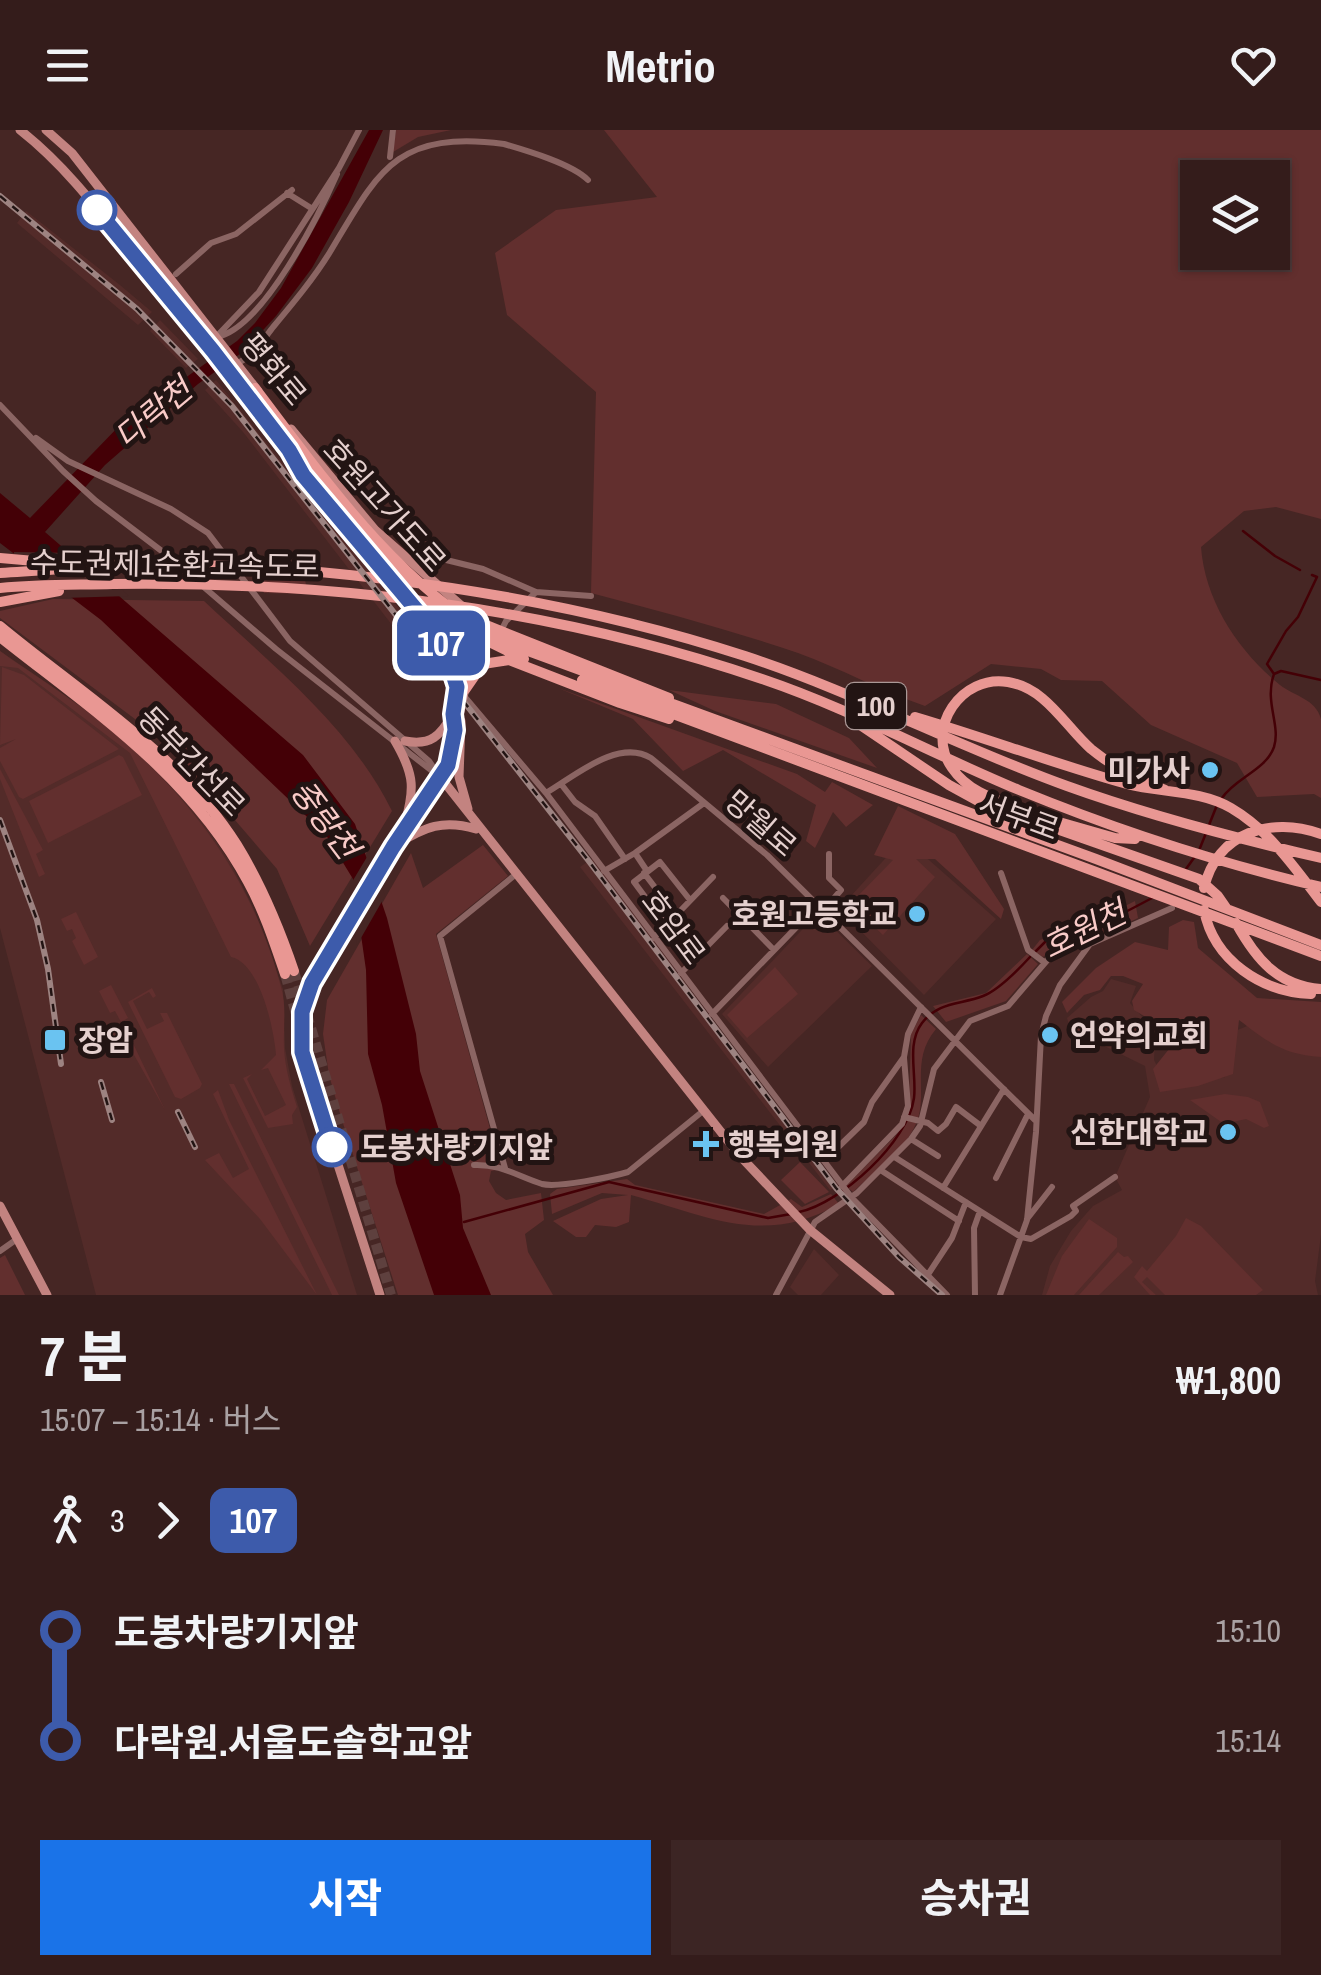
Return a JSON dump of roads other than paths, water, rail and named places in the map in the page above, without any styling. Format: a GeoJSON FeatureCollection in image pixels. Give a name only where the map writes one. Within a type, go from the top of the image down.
{"type":"FeatureCollection","features":[{"type":"Feature","properties":{"kind":"highway","name":"호원고가도로"},"geometry":{"type":"LineString","coordinates":[[255,388],[391,561]]}},
{"type":"Feature","properties":{"kind":"highway","name":"호원고가도로"},"geometry":{"type":"LineString","coordinates":[[289,450],[391,561],[479,629],[543,663],[700,726]]}},
{"type":"Feature","properties":{"kind":"highway"},"geometry":{"type":"LineString","coordinates":[[0,558],[104,567]]}},
{"type":"Feature","properties":{"kind":"highway","name":"수도권제1순환고속도로"},"geometry":{"type":"LineString","coordinates":[[0,573],[223,564],[446,586],[583,614],[771,665],[1067,786],[1228,836],[1321,858]]}},
{"type":"Feature","properties":{"kind":"highway"},"geometry":{"type":"LineString","coordinates":[[0,602],[27,595],[134,584]]}},
{"type":"Feature","properties":{"kind":"highway","name":"수도권제1순환고속도로"},"geometry":{"type":"LineString","coordinates":[[0,588],[134,584],[284,588],[474,609],[608,636],[826,703],[1062,807],[1151,839],[1321,887]]}},
{"type":"Feature","properties":{"kind":"highway"},"geometry":{"type":"LineString","coordinates":[[481,623],[634,683],[720,722]]}},
{"type":"Feature","properties":{"kind":"highway","name":"동부간선로"},"geometry":{"type":"LineString","coordinates":[[0,626],[120,721],[198,794],[250,869],[275,919],[289,972],[247,880],[194,802],[144,751],[0,638]]}},
{"type":"Feature","properties":{"kind":"highway"},"geometry":{"type":"LineString","coordinates":[[509,660],[511,644],[520,640]]}},
{"type":"Feature","properties":{"kind":"highway"},"geometry":{"type":"LineString","coordinates":[[462,685],[483,664],[509,660],[620,704],[700,726]]}},
{"type":"Feature","properties":{"kind":"highway","name":"호원고가도로"},"geometry":{"type":"LineString","coordinates":[[543,663],[720,722]]}},
{"type":"Feature","properties":{"kind":"highway"},"geometry":{"type":"LineString","coordinates":[[1147,785],[1088,746],[1043,698],[1015,683],[978,683],[961,695],[943,724],[942,738],[950,766],[982,794],[1115,838],[1151,839]]}},
{"type":"Feature","properties":{"kind":"highway"},"geometry":{"type":"LineString","coordinates":[[826,703],[980,802],[1199,880],[1218,896],[1247,942],[1276,975],[1321,992]]}},
{"type":"Feature","properties":{"kind":"highway"},"geometry":{"type":"LineString","coordinates":[[871,704],[996,741],[1068,768],[1228,806],[1253,822],[1321,902]]}},
{"type":"Feature","properties":{"kind":"highway","name":"서부로"},"geometry":{"type":"LineString","coordinates":[[720,722],[1218,911],[1321,945]]}},
{"type":"Feature","properties":{"kind":"highway","name":"서부로"},"geometry":{"type":"LineString","coordinates":[[700,726],[1094,864]]}},
{"type":"Feature","properties":{"kind":"highway"},"geometry":{"type":"LineString","coordinates":[[1321,834],[1292,826],[1262,828],[1238,837],[1217,858],[1204,885],[1204,914],[1211,934],[1246,974],[1293,993],[1321,992]]}},
{"type":"Feature","properties":{"kind":"highway","name":"서부로"},"geometry":{"type":"LineString","coordinates":[[1218,911],[1321,956]]}},
{"type":"Feature","properties":{"kind":"main road","name":"평화로"},"geometry":{"type":"LineString","coordinates":[[46,130],[72,154],[217,344],[303,475],[435,632],[462,685]]}},
{"type":"Feature","properties":{"kind":"main road","name":"평화로"},"geometry":{"type":"LineString","coordinates":[[22,131],[70,175],[217,344]]}},
{"type":"Feature","properties":{"kind":"main road","name":"평화로"},"geometry":{"type":"LineString","coordinates":[[232,367],[255,388],[375,530],[481,623]]}},
{"type":"Feature","properties":{"kind":"main road"},"geometry":{"type":"LineString","coordinates":[[412,605],[435,617],[443,614],[447,604],[432,580]]}},
{"type":"Feature","properties":{"kind":"main road"},"geometry":{"type":"LineString","coordinates":[[380,1295],[302,1052],[300,1022],[312,983],[393,847],[448,765],[462,685],[482,637],[481,623]]}},
{"type":"Feature","properties":{"kind":"main road"},"geometry":{"type":"LineString","coordinates":[[402,834],[413,781],[400,741],[422,744],[434,740],[457,713]]}},
{"type":"Feature","properties":{"kind":"main road"},"geometry":{"type":"LineString","coordinates":[[457,713],[463,747],[460,777],[464,799],[478,830]]}},
{"type":"Feature","properties":{"kind":"main road"},"geometry":{"type":"LineString","coordinates":[[441,778],[478,830],[740,1156],[807,1227],[890,1295]]}},
{"type":"Feature","properties":{"kind":"main road"},"geometry":{"type":"LineString","coordinates":[[393,847],[430,825],[456,823],[478,830]]}},
{"type":"Feature","properties":{"kind":"main road"},"geometry":{"type":"LineString","coordinates":[[0,1206],[47,1295]]}},
{"type":"Feature","properties":{"kind":"street"},"geometry":{"type":"LineString","coordinates":[[217,344],[236,330],[267,295],[294,256],[359,130]]}},
{"type":"Feature","properties":{"kind":"street"},"geometry":{"type":"LineString","coordinates":[[390,159],[393,130]]}},
{"type":"Feature","properties":{"kind":"street"},"geometry":{"type":"LineString","coordinates":[[232,367],[256,348],[319,269],[362,194],[390,159],[417,142],[468,136],[570,166],[588,180]]}},
{"type":"Feature","properties":{"kind":"street"},"geometry":{"type":"LineString","coordinates":[[217,344],[259,292],[339,168]]}},
{"type":"Feature","properties":{"kind":"street"},"geometry":{"type":"LineString","coordinates":[[176,274],[211,243],[236,234],[289,191],[311,208]]}},
{"type":"Feature","properties":{"kind":"street"},"geometry":{"type":"LineString","coordinates":[[0,405],[96,500],[262,638],[400,741]]}},
{"type":"Feature","properties":{"kind":"street"},"geometry":{"type":"LineString","coordinates":[[23,428],[68,461],[172,509],[208,534],[290,641],[441,778]]}},
{"type":"Feature","properties":{"kind":"street"},"geometry":{"type":"LineString","coordinates":[[438,558],[483,569],[536,592],[591,596]]}},
{"type":"Feature","properties":{"kind":"street"},"geometry":{"type":"LineString","coordinates":[[501,632],[506,621],[536,592]]}},
{"type":"Feature","properties":{"kind":"street","name":"호암로"},"geometry":{"type":"LineString","coordinates":[[462,685],[852,1198]]}},
{"type":"Feature","properties":{"kind":"street","name":"망월로"},"geometry":{"type":"LineString","coordinates":[[546,792],[617,752],[636,751],[651,758],[742,832],[956,1041]]}},
{"type":"Feature","properties":{"kind":"street"},"geometry":{"type":"LineString","coordinates":[[560,784],[575,802],[595,816],[625,858]]}},
{"type":"Feature","properties":{"kind":"street"},"geometry":{"type":"LineString","coordinates":[[604,871],[635,854],[704,803]]}},
{"type":"Feature","properties":{"kind":"street"},"geometry":{"type":"LineString","coordinates":[[635,854],[676,915]]}},
{"type":"Feature","properties":{"kind":"street"},"geometry":{"type":"LineString","coordinates":[[712,1014],[774,950],[841,890],[829,878],[830,854]]}},
{"type":"Feature","properties":{"kind":"street"},"geometry":{"type":"LineString","coordinates":[[666,926],[634,882],[660,862],[690,900]]}},
{"type":"Feature","properties":{"kind":"street"},"geometry":{"type":"LineString","coordinates":[[1001,873],[1028,950],[1044,962]]}},
{"type":"Feature","properties":{"kind":"street"},"geometry":{"type":"LineString","coordinates":[[505,1168],[440,936],[516,875]]}},
{"type":"Feature","properties":{"kind":"street"},"geometry":{"type":"LineString","coordinates":[[654,938],[712,877]]}},
{"type":"Feature","properties":{"kind":"street"},"geometry":{"type":"LineString","coordinates":[[723,898],[774,950]]}},
{"type":"Feature","properties":{"kind":"street"},"geometry":{"type":"LineString","coordinates":[[781,1293],[807,1227],[852,1198],[912,1138],[922,1122],[934,1069],[974,1018],[1011,1003],[1044,962],[1061,948],[1090,944],[1172,908]]}},
{"type":"Feature","properties":{"kind":"street"},"geometry":{"type":"LineString","coordinates":[[681,974],[727,926]]}},
{"type":"Feature","properties":{"kind":"street"},"geometry":{"type":"LineString","coordinates":[[1000,1295],[1026,1220],[1041,1036],[1046,1016],[1060,985],[1090,944]]}},
{"type":"Feature","properties":{"kind":"street"},"geometry":{"type":"LineString","coordinates":[[843,1187],[896,1134],[904,1117],[908,1099],[904,1058],[908,1034],[921,1007]]}},
{"type":"Feature","properties":{"kind":"street"},"geometry":{"type":"LineString","coordinates":[[956,1041],[1035,1120]]}},
{"type":"Feature","properties":{"kind":"street"},"geometry":{"type":"LineString","coordinates":[[824,1161],[864,1122],[872,1102],[904,1058]]}},
{"type":"Feature","properties":{"kind":"street"},"geometry":{"type":"LineString","coordinates":[[944,1188],[1004,1089]]}},
{"type":"Feature","properties":{"kind":"street"},"geometry":{"type":"LineString","coordinates":[[904,1117],[938,1131],[956,1106],[981,1126]]}},
{"type":"Feature","properties":{"kind":"street"},"geometry":{"type":"LineString","coordinates":[[474,1165],[505,1168],[545,1185],[628,1172],[703,1111]]}},
{"type":"Feature","properties":{"kind":"street"},"geometry":{"type":"LineString","coordinates":[[996,1178],[1028,1114]]}},
{"type":"Feature","properties":{"kind":"street"},"geometry":{"type":"LineString","coordinates":[[912,1138],[938,1156]]}},
{"type":"Feature","properties":{"kind":"street"},"geometry":{"type":"LineString","coordinates":[[896,1158],[1020,1237],[1031,1239],[1072,1216],[1076,1211],[1073,1206],[1115,1177]]}},
{"type":"Feature","properties":{"kind":"street"},"geometry":{"type":"LineString","coordinates":[[882,1171],[958,1220]]}},
{"type":"Feature","properties":{"kind":"street"},"geometry":{"type":"LineString","coordinates":[[1026,1220],[1052,1187]]}},
{"type":"Feature","properties":{"kind":"street"},"geometry":{"type":"LineString","coordinates":[[852,1198],[947,1295]]}},
{"type":"Feature","properties":{"kind":"street"},"geometry":{"type":"LineString","coordinates":[[927,1276],[952,1238],[966,1202]]}},
{"type":"Feature","properties":{"kind":"street"},"geometry":{"type":"LineString","coordinates":[[975,1295],[974,1228],[980,1211]]}},
{"type":"Feature","properties":{"kind":"street"},"geometry":{"type":"LineString","coordinates":[[0,1251],[18,1240]]}},
{"type":"Feature","properties":{"kind":"water","name":"중랑천"},"geometry":{"type":"Polygon","coordinates":[[[369,130],[383,130],[349,202],[312,268],[276,316],[244,351],[198,384],[105,465],[45,532],[303,755],[355,824],[387,918],[416,1034],[420,1071],[460,1195],[463,1228],[491,1295],[434,1295],[396,1183],[368,1054],[366,970],[353,879],[326,835],[101,620],[0,543],[0,493],[30,518],[122,423],[237,341],[255,323],[281,288],[369,130]]]}},
{"type":"Feature","properties":{"kind":"waterway"},"geometry":{"type":"LineString","coordinates":[[1243,531],[1300,570]]}},
{"type":"Feature","properties":{"kind":"waterway"},"geometry":{"type":"LineString","coordinates":[[1274,674],[1267,664],[1298,617],[1317,577],[1312,575]]}},
{"type":"Feature","properties":{"kind":"waterway","name":"호원천"},"geometry":{"type":"LineString","coordinates":[[1222,798],[1264,762],[1274,747],[1274,674],[1281,671],[1321,680]]}},
{"type":"Feature","properties":{"kind":"waterway","name":"호원천"},"geometry":{"type":"LineString","coordinates":[[1209,825],[1217,805]]}},
{"type":"Feature","properties":{"kind":"waterway","name":"호원천"},"geometry":{"type":"LineString","coordinates":[[1200,848],[1206,833]]}},
{"type":"Feature","properties":{"kind":"waterway","name":"호원천"},"geometry":{"type":"LineString","coordinates":[[1186,869],[1196,855]]}},
{"type":"Feature","properties":{"kind":"waterway","name":"호원천"},"geometry":{"type":"LineString","coordinates":[[1036,951],[1046,941],[1095,928],[1154,897]]}},
{"type":"Feature","properties":{"kind":"waterway","name":"호원천"},"geometry":{"type":"LineString","coordinates":[[799,1212],[834,1197],[852,1184],[899,1133],[914,1098],[914,1040],[922,1023],[943,1007],[989,993],[1030,957]]}},
{"type":"Feature","properties":{"kind":"waterway","name":"호원천"},"geometry":{"type":"LineString","coordinates":[[464,1222],[609,1182],[768,1218],[791,1214]]}},
{"type":"Feature","properties":{"kind":"tunnel"},"geometry":{"type":"LineString","coordinates":[[294,971],[391,1295]]}},
{"type":"Feature","properties":{"kind":"tunnel"},"geometry":{"type":"LineString","coordinates":[[285,974],[311,1069]]}},
{"type":"Feature","properties":{"kind":"railway"},"geometry":{"type":"LineString","coordinates":[[0,196],[137,309],[232,406],[588,860],[836,1188],[899,1257],[942,1295]]}},
{"type":"Feature","properties":{"kind":"railway"},"geometry":{"type":"LineString","coordinates":[[0,820],[37,920],[61,1064]]}},
{"type":"Feature","properties":{"kind":"railway"},"geometry":{"type":"LineString","coordinates":[[101,1082],[112,1120]]}},
{"type":"Feature","properties":{"kind":"railway"},"geometry":{"type":"LineString","coordinates":[[178,1112],[195,1147]]}},
{"type":"Feature","properties":{"kind":"place","name":"미가사"},"geometry":{"type":"Point","coordinates":[1210,770]}},
{"type":"Feature","properties":{"kind":"place","name":"호원고등학교"},"geometry":{"type":"Point","coordinates":[917,914]}},
{"type":"Feature","properties":{"kind":"place","name":"언약의교회"},"geometry":{"type":"Point","coordinates":[1050,1035]}},
{"type":"Feature","properties":{"kind":"place","name":"장암"},"geometry":{"type":"Point","coordinates":[55,1040]}},
{"type":"Feature","properties":{"kind":"place","name":"신한대학교"},"geometry":{"type":"Point","coordinates":[1228,1132]}},
{"type":"Feature","properties":{"kind":"place","name":"행복의원"},"geometry":{"type":"Point","coordinates":[706,1144]}},
{"type":"Feature","properties":{"kind":"place","name":"도봉차량기지앞"},"geometry":{"type":"Point","coordinates":[332,1147]}},
{"type":"Feature","properties":{"kind":"water label","name":"다락천"},"geometry":{"type":"Point","coordinates":[153,413]}}]}
